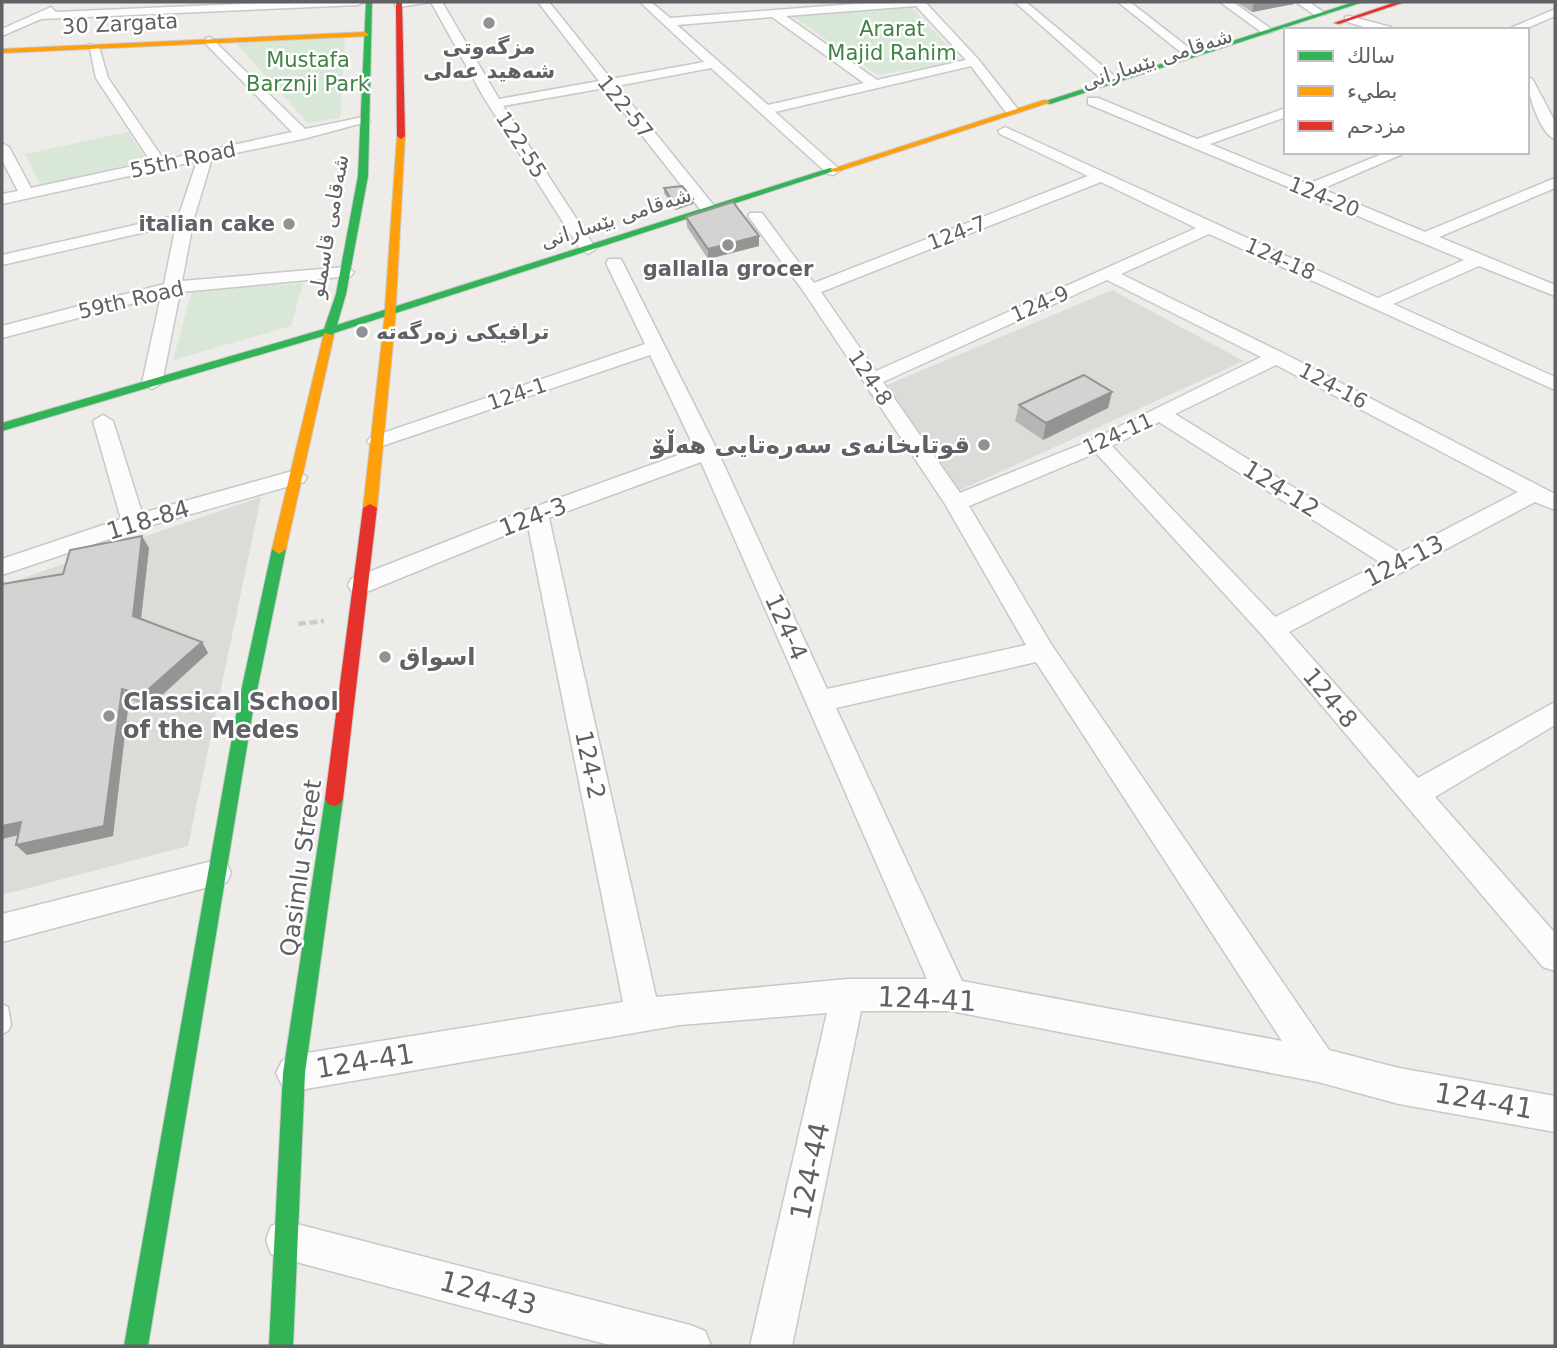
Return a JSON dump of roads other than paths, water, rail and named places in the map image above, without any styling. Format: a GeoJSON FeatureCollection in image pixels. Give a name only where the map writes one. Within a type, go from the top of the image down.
{"type":"FeatureCollection","features":[{"type":"Feature","properties":{"kind":"main road","name":"شەقامی قاسملو"},"geometry":{"type":"LineString","coordinates":[[329,331],[345,272],[363,176],[369,2]]}},
{"type":"Feature","properties":{"kind":"main road","name":"شەقامی بێسارانی"},"geometry":{"type":"LineString","coordinates":[[1318,22],[1360,2]]}},
{"type":"Feature","properties":{"kind":"main road","name":"شەقامی بێسارانی"},"geometry":{"type":"LineString","coordinates":[[1285,28],[1349,19],[1402,2]]}},
{"type":"Feature","properties":{"kind":"main road"},"geometry":{"type":"LineString","coordinates":[[388,313],[397,252],[402,109],[399,3]]}},
{"type":"Feature","properties":{"kind":"main road","name":"شەقامی بێسارانی"},"geometry":{"type":"LineString","coordinates":[[2,427],[388,313],[1192,55],[1284,28]]}},
{"type":"Feature","properties":{"kind":"main road","name":"30 Zargata"},"geometry":{"type":"LineString","coordinates":[[2,51],[366,34]]}},
{"type":"Feature","properties":{"kind":"main road","name":"شەقامی بێسارانی"},"geometry":{"type":"LineString","coordinates":[[913,162],[1284,40]]}},
{"type":"Feature","properties":{"kind":"main road"},"geometry":{"type":"LineString","coordinates":[[1045,102],[1064,111]]}},
{"type":"Feature","properties":{"kind":"main road","name":"Qasimlu Street"},"geometry":{"type":"LineString","coordinates":[[281,1346],[294,1073],[322,892],[378,441],[388,313]]}},
{"type":"Feature","properties":{"kind":"main road"},"geometry":{"type":"LineString","coordinates":[[136,1346],[216,873],[263,627],[296,477],[314,361],[329,331]]}},
{"type":"Feature","properties":{"kind":"main road"},"geometry":{"type":"LineString","coordinates":[[314,361],[347,351]]}},
{"type":"Feature","properties":{"kind":"street"},"geometry":{"type":"LineString","coordinates":[[3,32],[69,2]]}},
{"type":"Feature","properties":{"kind":"street"},"geometry":{"type":"LineString","coordinates":[[35,16],[194,6],[358,2]]}},
{"type":"Feature","properties":{"kind":"street"},"geometry":{"type":"LineString","coordinates":[[399,3],[426,2]]}},
{"type":"Feature","properties":{"kind":"street","name":"122-55"},"geometry":{"type":"LineString","coordinates":[[437,2],[495,104],[588,249]]}},
{"type":"Feature","properties":{"kind":"street","name":"122-57"},"geometry":{"type":"LineString","coordinates":[[542,2],[709,210]]}},
{"type":"Feature","properties":{"kind":"street"},"geometry":{"type":"LineString","coordinates":[[645,2],[833,171]]}},
{"type":"Feature","properties":{"kind":"street"},"geometry":{"type":"LineString","coordinates":[[668,22],[774,13],[830,5],[918,2],[975,62],[1013,112]]}},
{"type":"Feature","properties":{"kind":"street"},"geometry":{"type":"LineString","coordinates":[[1020,2],[1112,81]]}},
{"type":"Feature","properties":{"kind":"street"},"geometry":{"type":"LineString","coordinates":[[1123,2],[1192,55]]}},
{"type":"Feature","properties":{"kind":"street"},"geometry":{"type":"LineString","coordinates":[[1226,2],[1268,31]]}},
{"type":"Feature","properties":{"kind":"street"},"geometry":{"type":"LineString","coordinates":[[1302,2],[1318,22]]}},
{"type":"Feature","properties":{"kind":"street"},"geometry":{"type":"LineString","coordinates":[[1517,28],[1555,12]]}},
{"type":"Feature","properties":{"kind":"street"},"geometry":{"type":"LineString","coordinates":[[774,13],[873,84]]}},
{"type":"Feature","properties":{"kind":"street"},"geometry":{"type":"LineString","coordinates":[[1349,19],[1380,28]]}},
{"type":"Feature","properties":{"kind":"street"},"geometry":{"type":"LineString","coordinates":[[209,41],[303,135]]}},
{"type":"Feature","properties":{"kind":"street"},"geometry":{"type":"LineString","coordinates":[[93,47],[102,78],[160,165]]}},
{"type":"Feature","properties":{"kind":"street"},"geometry":{"type":"LineString","coordinates":[[765,110],[975,62]]}},
{"type":"Feature","properties":{"kind":"street"},"geometry":{"type":"LineString","coordinates":[[495,104],[714,64]]}},
{"type":"Feature","properties":{"kind":"street"},"geometry":{"type":"LineString","coordinates":[[1531,98],[1555,135]]}},
{"type":"Feature","properties":{"kind":"street","name":"124-20"},"geometry":{"type":"LineString","coordinates":[[1093,101],[1555,291]]}},
{"type":"Feature","properties":{"kind":"street"},"geometry":{"type":"LineString","coordinates":[[1196,144],[1284,113]]}},
{"type":"Feature","properties":{"kind":"street","name":"55th Road"},"geometry":{"type":"LineString","coordinates":[[2,199],[363,121]]}},
{"type":"Feature","properties":{"kind":"street","name":"124-18"},"geometry":{"type":"LineString","coordinates":[[1005,131],[1209,228],[1381,303],[1555,384]]}},
{"type":"Feature","properties":{"kind":"street"},"geometry":{"type":"LineString","coordinates":[[2,147],[27,194]]}},
{"type":"Feature","properties":{"kind":"street"},"geometry":{"type":"LineString","coordinates":[[1307,190],[1394,154]]}},
{"type":"Feature","properties":{"kind":"street"},"geometry":{"type":"LineString","coordinates":[[152,383],[186,218],[205,155]]}},
{"type":"Feature","properties":{"kind":"street","name":"124-7"},"geometry":{"type":"LineString","coordinates":[[811,290],[1103,176]]}},
{"type":"Feature","properties":{"kind":"street"},"geometry":{"type":"LineString","coordinates":[[1424,238],[1555,183]]}},
{"type":"Feature","properties":{"kind":"street","name":"124-8"},"geometry":{"type":"LineString","coordinates":[[756,216],[811,290],[956,503],[1042,651],[1318,1065]]}},
{"type":"Feature","properties":{"kind":"street"},"geometry":{"type":"LineString","coordinates":[[2,260],[186,218]]}},
{"type":"Feature","properties":{"kind":"street","name":"124-9"},"geometry":{"type":"LineString","coordinates":[[871,380],[1209,228]]}},
{"type":"Feature","properties":{"kind":"street"},"geometry":{"type":"LineString","coordinates":[[1381,303],[1478,260]]}},
{"type":"Feature","properties":{"kind":"street","name":"124-4"},"geometry":{"type":"LineString","coordinates":[[615,263],[707,452],[951,995]]}},
{"type":"Feature","properties":{"kind":"street","name":"59th Road"},"geometry":{"type":"LineString","coordinates":[[2,332],[173,287],[345,272]]}},
{"type":"Feature","properties":{"kind":"street","name":"124-16"},"geometry":{"type":"LineString","coordinates":[[1108,274],[1276,357],[1546,498]]}},
{"type":"Feature","properties":{"kind":"street","name":"124-1"},"geometry":{"type":"LineString","coordinates":[[378,441],[656,347]]}},
{"type":"Feature","properties":{"kind":"street","name":"124-11"},"geometry":{"type":"LineString","coordinates":[[956,503],[1099,444],[1276,357]]}},
{"type":"Feature","properties":{"kind":"street","name":"124-12"},"geometry":{"type":"LineString","coordinates":[[1161,415],[1400,564]]}},
{"type":"Feature","properties":{"kind":"street"},"geometry":{"type":"LineString","coordinates":[[103,421],[134,523]]}},
{"type":"Feature","properties":{"kind":"street","name":"124-8"},"geometry":{"type":"LineString","coordinates":[[1099,444],[1272,630],[1413,796],[1555,956]]}},
{"type":"Feature","properties":{"kind":"street","name":"124-3"},"geometry":{"type":"LineString","coordinates":[[360,585],[537,514],[707,452]]}},
{"type":"Feature","properties":{"kind":"street","name":"118-84"},"geometry":{"type":"LineString","coordinates":[[2,567],[134,523],[296,477]]}},
{"type":"Feature","properties":{"kind":"street","name":"124-13"},"geometry":{"type":"LineString","coordinates":[[1272,630],[1400,564],[1546,498]]}},
{"type":"Feature","properties":{"kind":"street","name":"124-2"},"geometry":{"type":"LineString","coordinates":[[537,514],[643,1015]]}},
{"type":"Feature","properties":{"kind":"street"},"geometry":{"type":"LineString","coordinates":[[820,701],[1042,651]]}},
{"type":"Feature","properties":{"kind":"street"},"geometry":{"type":"LineString","coordinates":[[1413,796],[1555,712]]}},
{"type":"Feature","properties":{"kind":"street"},"geometry":{"type":"LineString","coordinates":[[2,928],[216,873]]}},
{"type":"Feature","properties":{"kind":"street","name":"124-41"},"geometry":{"type":"LineString","coordinates":[[294,1073],[643,1015],[848,995],[951,995],[1318,1065],[1399,1086],[1555,1114]]}},
{"type":"Feature","properties":{"kind":"street","name":"124-44"},"geometry":{"type":"LineString","coordinates":[[771,1346],[848,995]]}},
{"type":"Feature","properties":{"kind":"street","name":"124-43"},"geometry":{"type":"LineString","coordinates":[[285,1240],[690,1346]]}},
{"type":"Feature","properties":{"kind":"lane"},"geometry":{"type":"LineString","coordinates":[[2,1013],[2,1025]]}},
{"type":"Feature","properties":{"kind":"place","name":"مزگەوتی شەهید عەلی"},"geometry":{"type":"Point","coordinates":[489,23]}},
{"type":"Feature","properties":{"kind":"place","name":"italian cake"},"geometry":{"type":"Point","coordinates":[289,224]}},
{"type":"Feature","properties":{"kind":"place","name":"gallalla grocer"},"geometry":{"type":"Point","coordinates":[728,245]}},
{"type":"Feature","properties":{"kind":"place","name":"ترافیکی زەرگەتە"},"geometry":{"type":"Point","coordinates":[362,332]}},
{"type":"Feature","properties":{"kind":"place","name":"قوتابخانەی سەرەتایی هەڵۆ"},"geometry":{"type":"Point","coordinates":[984,445]}},
{"type":"Feature","properties":{"kind":"place","name":"اسواق"},"geometry":{"type":"Point","coordinates":[385,657]}},
{"type":"Feature","properties":{"kind":"place","name":"Classical School of the Medes"},"geometry":{"type":"Point","coordinates":[109,716]}},
{"type":"Feature","properties":{"kind":"park label","name":"Ararat Majid Rahim"},"geometry":{"type":"Point","coordinates":[892,41]}},
{"type":"Feature","properties":{"kind":"park label","name":"Mustafa Barznji Park"},"geometry":{"type":"Point","coordinates":[308,72]}}]}
